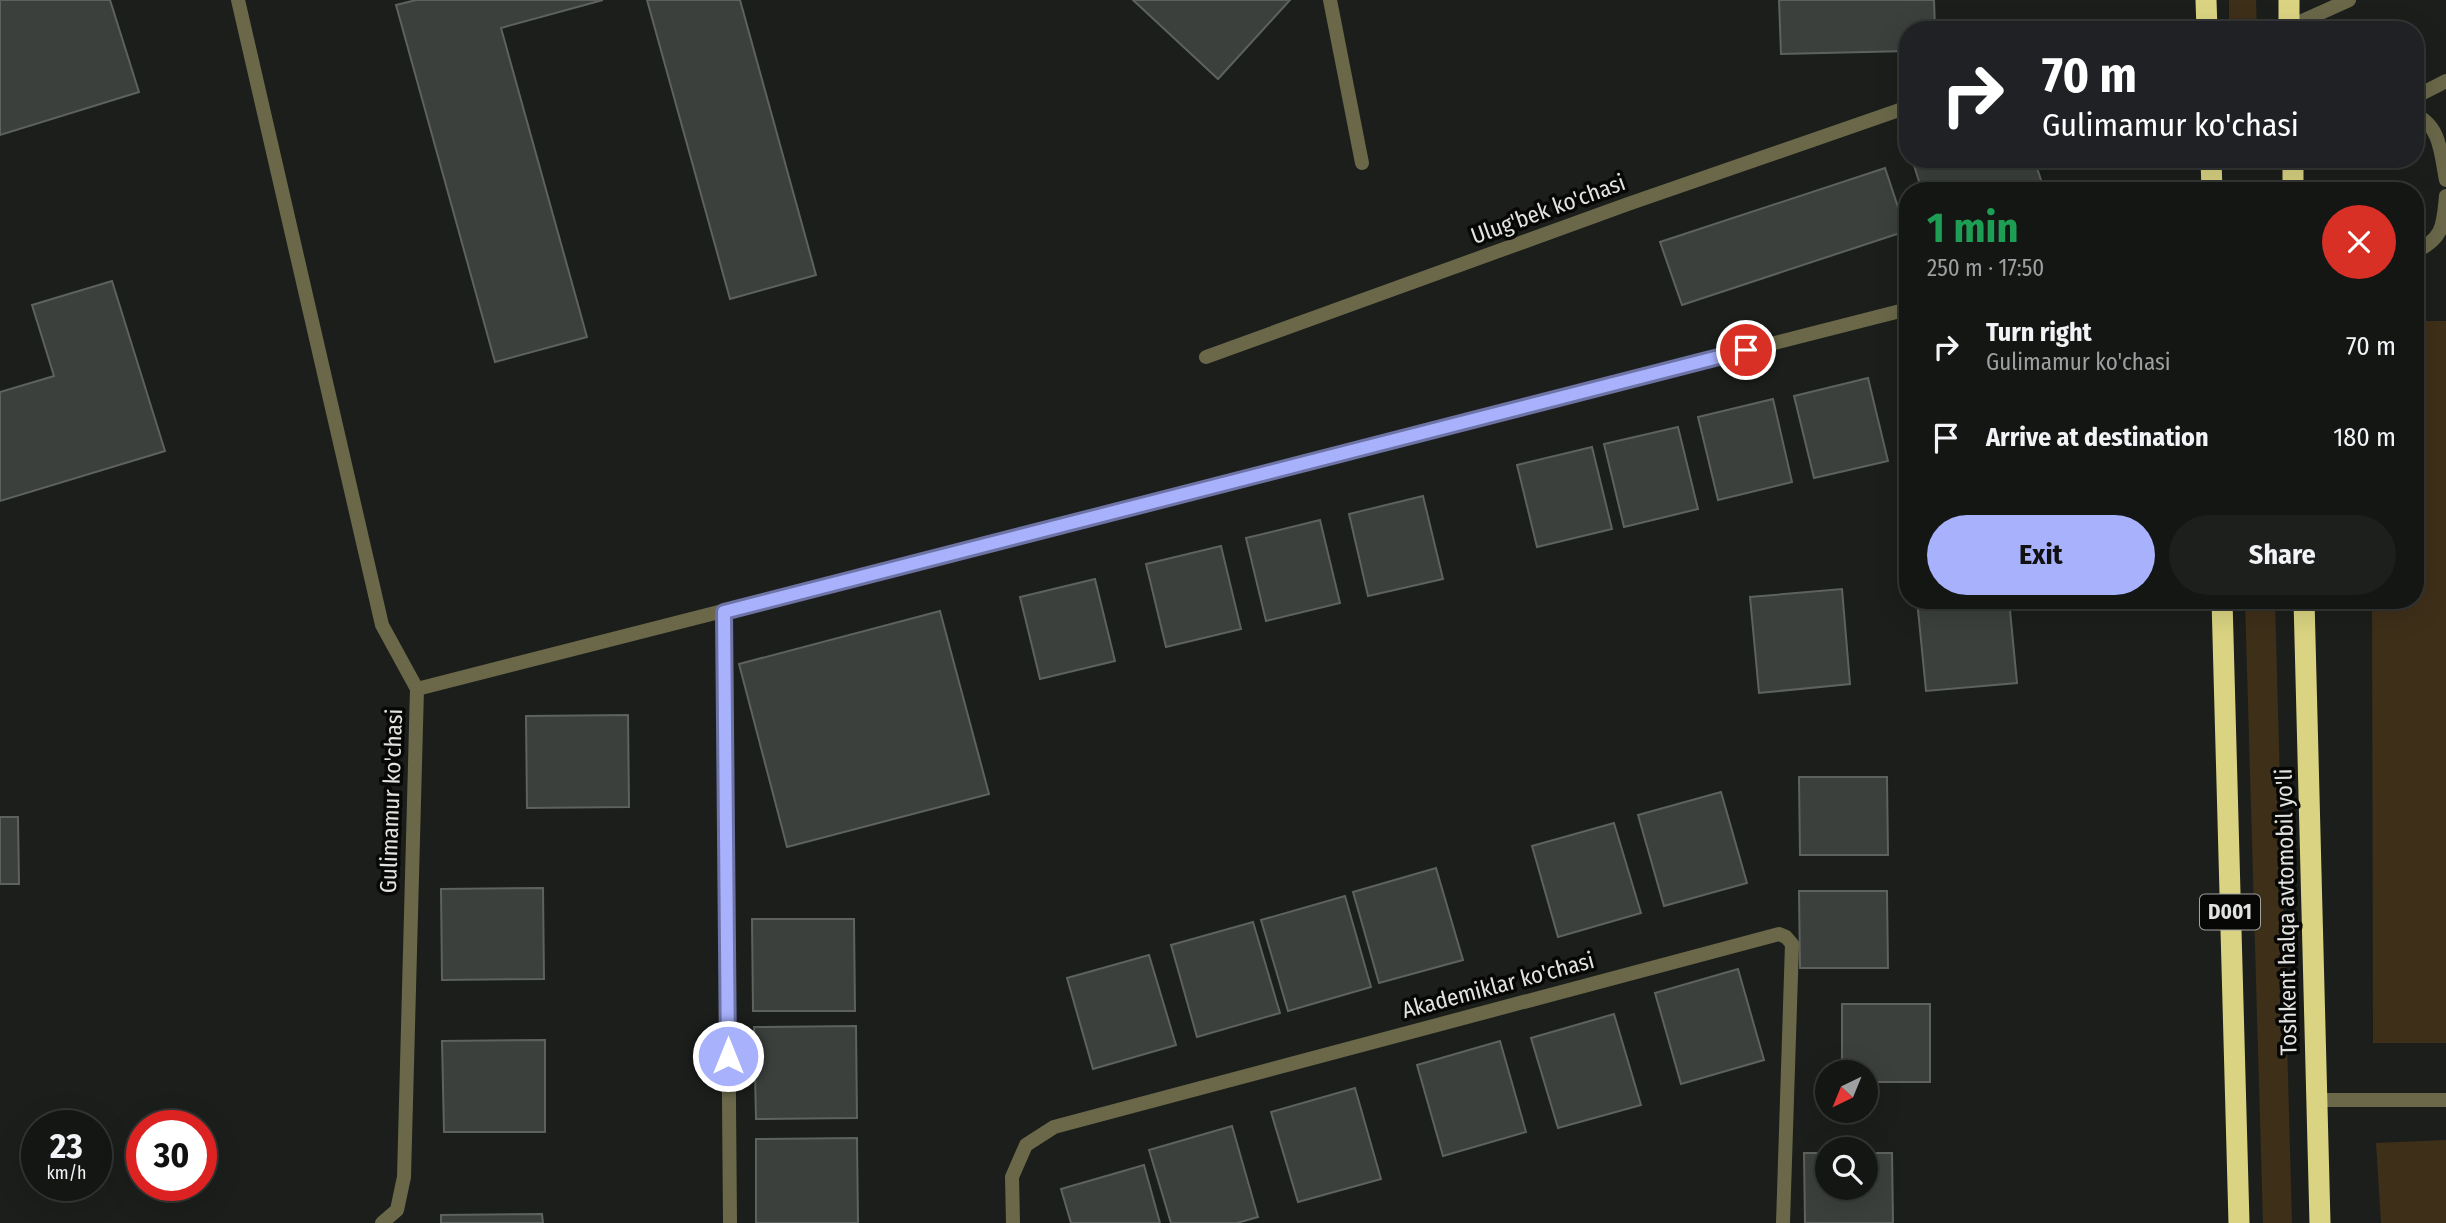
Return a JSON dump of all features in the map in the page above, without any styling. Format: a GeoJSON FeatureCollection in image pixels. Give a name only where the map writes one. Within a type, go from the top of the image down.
{"type":"FeatureCollection","features":[{"type":"Feature","properties":{"kind":"highway"},"geometry":{"type":"LineString","coordinates":[[2206,0],[2207,21]]}},
{"type":"Feature","properties":{"kind":"highway"},"geometry":{"type":"LineString","coordinates":[[2289,0],[2289,21]]}},
{"type":"Feature","properties":{"kind":"highway","name":"D001"},"geometry":{"type":"LineString","coordinates":[[2222,609],[2239,1223]]}},
{"type":"Feature","properties":{"kind":"highway","name":"Toshkent halqa avtomobil yo'li"},"geometry":{"type":"LineString","coordinates":[[2304,609],[2320,1223]]}},
{"type":"Feature","properties":{"kind":"street"},"geometry":{"type":"LineString","coordinates":[[238,0],[382,625],[417,689]]}},
{"type":"Feature","properties":{"kind":"street"},"geometry":{"type":"LineString","coordinates":[[1330,0],[1362,163]]}},
{"type":"Feature","properties":{"kind":"street"},"geometry":{"type":"LineString","coordinates":[[2304,21],[2349,0]]}},
{"type":"Feature","properties":{"kind":"street"},"geometry":{"type":"LineString","coordinates":[[2424,92],[2446,80]]}},
{"type":"Feature","properties":{"kind":"street","name":"Ulug'bek ko'chasi"},"geometry":{"type":"LineString","coordinates":[[1206,357],[1616,208],[1899,110]]}},
{"type":"Feature","properties":{"kind":"street"},"geometry":{"type":"LineString","coordinates":[[2424,121],[2437,134],[2446,180]]}},
{"type":"Feature","properties":{"kind":"street"},"geometry":{"type":"LineString","coordinates":[[2424,248],[2443,229],[2446,196]]}},
{"type":"Feature","properties":{"kind":"street","name":"Gulimamur ko'chasi"},"geometry":{"type":"LineString","coordinates":[[382,1223],[397,1210],[404,1177],[417,689],[1899,311]]}},
{"type":"Feature","properties":{"kind":"street"},"geometry":{"type":"LineString","coordinates":[[724,612],[730,1223]]}},
{"type":"Feature","properties":{"kind":"street","name":"Akademiklar ko'chasi"},"geometry":{"type":"LineString","coordinates":[[1013,1223],[1012,1177],[1026,1145],[1054,1127],[1779,934],[1786,937],[1791,944],[1783,1223]]}},
{"type":"Feature","properties":{"kind":"street"},"geometry":{"type":"LineString","coordinates":[[2317,1100],[2446,1100]]}},
{"type":"Feature","properties":{"kind":"shaded area"},"geometry":{"type":"Polygon","coordinates":[[[2229,0],[2256,0],[2257,21],[2229,21],[2229,0]]]}},
{"type":"Feature","properties":{"kind":"shaded area"},"geometry":{"type":"Polygon","coordinates":[[[2424,321],[2446,321],[2446,1043],[2373,1043],[2372,609],[2424,609],[2424,321]]]}},
{"type":"Feature","properties":{"kind":"shaded area"},"geometry":{"type":"Polygon","coordinates":[[[2245,609],[2275,609],[2292,1223],[2263,1223],[2245,609]]]}},
{"type":"Feature","properties":{"kind":"shaded area"},"geometry":{"type":"Polygon","coordinates":[[[2446,1140],[2446,1223],[2381,1223],[2376,1143],[2446,1140]]]}},
{"type":"Feature","properties":{"kind":"building"},"geometry":{"type":"Polygon","coordinates":[[[0,0],[110,0],[139,92],[0,135],[0,0]]]}},
{"type":"Feature","properties":{"kind":"building"},"geometry":{"type":"Polygon","coordinates":[[[416,0],[603,0],[501,28],[587,337],[495,362],[396,5],[416,0]]]}},
{"type":"Feature","properties":{"kind":"building"},"geometry":{"type":"Polygon","coordinates":[[[647,0],[740,0],[816,275],[730,299],[647,0]]]}},
{"type":"Feature","properties":{"kind":"building"},"geometry":{"type":"Polygon","coordinates":[[[1133,0],[1290,0],[1218,79],[1133,0]]]}},
{"type":"Feature","properties":{"kind":"building"},"geometry":{"type":"Polygon","coordinates":[[[1779,0],[1934,0],[1935,21],[1899,21],[1899,51],[1781,54],[1779,0]]]}},
{"type":"Feature","properties":{"kind":"building"},"geometry":{"type":"Polygon","coordinates":[[[1885,168],[1899,210],[1899,233],[1682,305],[1660,242],[1885,168]]]}},
{"type":"Feature","properties":{"kind":"building"},"geometry":{"type":"Polygon","coordinates":[[[1915,168],[2037,168],[2042,182],[1919,182],[1915,168]]]}},
{"type":"Feature","properties":{"kind":"building"},"geometry":{"type":"Polygon","coordinates":[[[112,281],[165,451],[0,501],[0,392],[54,376],[32,305],[112,281]]]}},
{"type":"Feature","properties":{"kind":"building"},"geometry":{"type":"Polygon","coordinates":[[[1868,378],[1888,461],[1814,478],[1794,396],[1868,378]]]}},
{"type":"Feature","properties":{"kind":"building"},"geometry":{"type":"Polygon","coordinates":[[[1773,399],[1792,482],[1718,500],[1698,417],[1773,399]]]}},
{"type":"Feature","properties":{"kind":"building"},"geometry":{"type":"Polygon","coordinates":[[[1678,427],[1698,509],[1624,527],[1604,444],[1678,427]]]}},
{"type":"Feature","properties":{"kind":"building"},"geometry":{"type":"Polygon","coordinates":[[[1592,447],[1612,529],[1537,547],[1517,465],[1592,447]]]}},
{"type":"Feature","properties":{"kind":"building"},"geometry":{"type":"Polygon","coordinates":[[[1423,496],[1443,579],[1368,596],[1349,514],[1423,496]]]}},
{"type":"Feature","properties":{"kind":"building"},"geometry":{"type":"Polygon","coordinates":[[[1320,520],[1340,603],[1266,621],[1246,538],[1320,520]]]}},
{"type":"Feature","properties":{"kind":"building"},"geometry":{"type":"Polygon","coordinates":[[[1221,546],[1241,629],[1166,647],[1146,564],[1221,546]]]}},
{"type":"Feature","properties":{"kind":"building"},"geometry":{"type":"Polygon","coordinates":[[[1095,579],[1115,661],[1040,679],[1020,597],[1095,579]]]}},
{"type":"Feature","properties":{"kind":"building"},"geometry":{"type":"Polygon","coordinates":[[[1842,589],[1850,684],[1759,693],[1750,597],[1842,589]]]}},
{"type":"Feature","properties":{"kind":"building"},"geometry":{"type":"Polygon","coordinates":[[[1918,609],[2010,609],[2017,683],[1926,691],[1918,609]]]}},
{"type":"Feature","properties":{"kind":"building"},"geometry":{"type":"Polygon","coordinates":[[[940,611],[989,794],[787,847],[739,664],[940,611]]]}},
{"type":"Feature","properties":{"kind":"building"},"geometry":{"type":"Polygon","coordinates":[[[628,715],[629,807],[527,808],[526,716],[628,715]]]}},
{"type":"Feature","properties":{"kind":"building"},"geometry":{"type":"Polygon","coordinates":[[[1799,777],[1887,777],[1888,855],[1800,855],[1799,777]]]}},
{"type":"Feature","properties":{"kind":"building"},"geometry":{"type":"Polygon","coordinates":[[[1721,792],[1747,883],[1664,906],[1638,815],[1721,792]]]}},
{"type":"Feature","properties":{"kind":"building"},"geometry":{"type":"Polygon","coordinates":[[[0,817],[18,817],[19,884],[0,884],[0,817]]]}},
{"type":"Feature","properties":{"kind":"building"},"geometry":{"type":"Polygon","coordinates":[[[1614,823],[1641,913],[1558,937],[1532,846],[1614,823]]]}},
{"type":"Feature","properties":{"kind":"building"},"geometry":{"type":"Polygon","coordinates":[[[1436,868],[1463,960],[1379,983],[1353,892],[1436,868]]]}},
{"type":"Feature","properties":{"kind":"building"},"geometry":{"type":"Polygon","coordinates":[[[543,888],[544,979],[442,980],[441,889],[543,888]]]}},
{"type":"Feature","properties":{"kind":"building"},"geometry":{"type":"Polygon","coordinates":[[[1799,891],[1887,891],[1888,968],[1800,968],[1799,891]]]}},
{"type":"Feature","properties":{"kind":"building"},"geometry":{"type":"Polygon","coordinates":[[[1345,896],[1371,987],[1288,1011],[1261,920],[1345,896]]]}},
{"type":"Feature","properties":{"kind":"building"},"geometry":{"type":"Polygon","coordinates":[[[752,919],[854,919],[855,1011],[753,1011],[752,919]]]}},
{"type":"Feature","properties":{"kind":"building"},"geometry":{"type":"Polygon","coordinates":[[[1253,922],[1280,1013],[1197,1037],[1171,945],[1253,922]]]}},
{"type":"Feature","properties":{"kind":"building"},"geometry":{"type":"Polygon","coordinates":[[[1149,955],[1176,1045],[1093,1069],[1067,978],[1149,955]]]}},
{"type":"Feature","properties":{"kind":"building"},"geometry":{"type":"Polygon","coordinates":[[[1738,969],[1764,1060],[1681,1084],[1655,993],[1738,969]]]}},
{"type":"Feature","properties":{"kind":"building"},"geometry":{"type":"Polygon","coordinates":[[[1842,1004],[1930,1004],[1930,1082],[1878,1082],[1878,1060],[1842,1060],[1842,1004]]]}},
{"type":"Feature","properties":{"kind":"building"},"geometry":{"type":"Polygon","coordinates":[[[1614,1014],[1641,1105],[1558,1128],[1531,1038],[1614,1014]]]}},
{"type":"Feature","properties":{"kind":"building"},"geometry":{"type":"Polygon","coordinates":[[[856,1026],[857,1118],[756,1119],[754,1027],[856,1026]]]}},
{"type":"Feature","properties":{"kind":"building"},"geometry":{"type":"Polygon","coordinates":[[[545,1040],[545,1132],[444,1132],[442,1041],[545,1040]]]}},
{"type":"Feature","properties":{"kind":"building"},"geometry":{"type":"Polygon","coordinates":[[[1500,1041],[1526,1132],[1443,1156],[1417,1065],[1500,1041]]]}},
{"type":"Feature","properties":{"kind":"building"},"geometry":{"type":"Polygon","coordinates":[[[1355,1088],[1381,1179],[1298,1202],[1271,1112],[1355,1088]]]}},
{"type":"Feature","properties":{"kind":"building"},"geometry":{"type":"Polygon","coordinates":[[[1232,1126],[1258,1217],[1237,1223],[1171,1223],[1149,1150],[1232,1126]]]}},
{"type":"Feature","properties":{"kind":"building"},"geometry":{"type":"Polygon","coordinates":[[[857,1138],[858,1223],[756,1223],[756,1139],[857,1138]]]}},
{"type":"Feature","properties":{"kind":"building"},"geometry":{"type":"Polygon","coordinates":[[[1804,1153],[1815,1153],[1815,1200],[1878,1200],[1878,1153],[1892,1153],[1893,1223],[1805,1223],[1804,1153]]]}},
{"type":"Feature","properties":{"kind":"building"},"geometry":{"type":"Polygon","coordinates":[[[1144,1165],[1160,1223],[1071,1223],[1061,1189],[1144,1165]]]}},
{"type":"Feature","properties":{"kind":"building"},"geometry":{"type":"Polygon","coordinates":[[[542,1214],[543,1223],[441,1223],[441,1215],[542,1214]]]}},
{"type":"Feature","properties":{"kind":"route"},"geometry":{"type":"LineString","coordinates":[[728,1056],[724,612],[1746,350]]}}]}
